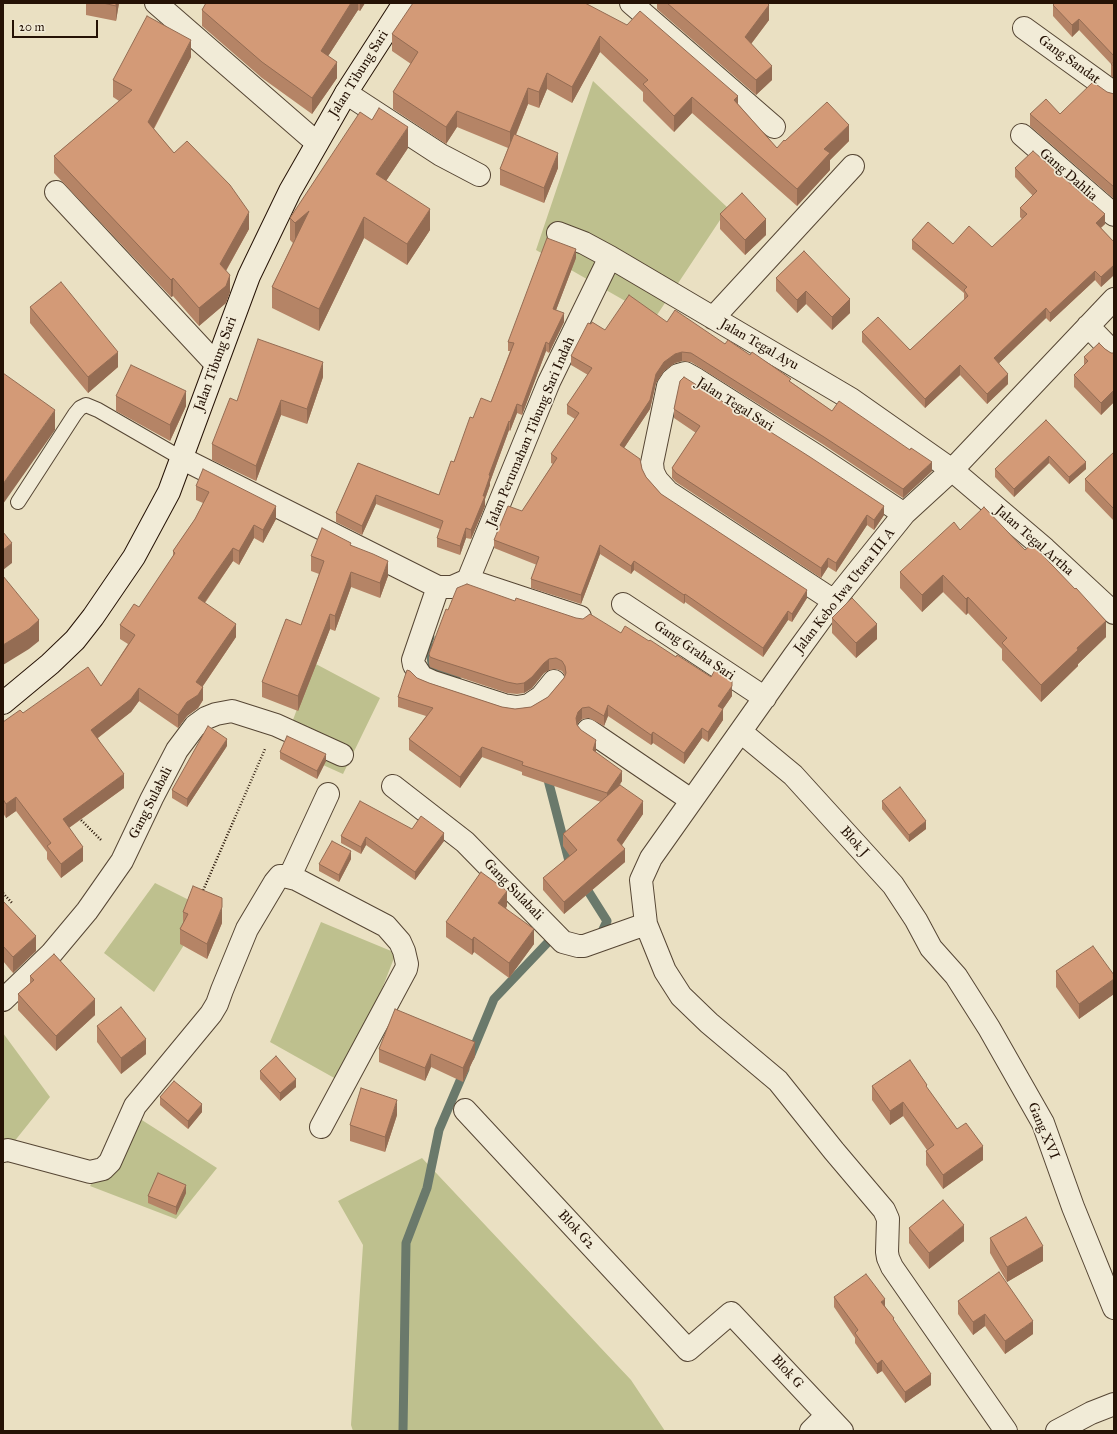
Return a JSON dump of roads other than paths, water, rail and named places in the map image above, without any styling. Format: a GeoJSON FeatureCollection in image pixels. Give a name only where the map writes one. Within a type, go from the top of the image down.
{"type":"FeatureCollection","features":[{"type":"Feature","properties":{"kind":"street"},"geometry":{"type":"LineString","coordinates":[[156,3],[317,142]]}},
{"type":"Feature","properties":{"kind":"street","name":"Jalan Tibung Sari"},"geometry":{"type":"LineString","coordinates":[[3,703],[50,664],[75,640],[93,618],[134,557],[169,492],[249,276],[290,191],[346,93],[404,3]]}},
{"type":"Feature","properties":{"kind":"street"},"geometry":{"type":"LineString","coordinates":[[631,3],[774,127]]}},
{"type":"Feature","properties":{"kind":"street","name":"Gang Sandat"},"geometry":{"type":"LineString","coordinates":[[1024,28],[1114,93]]}},
{"type":"Feature","properties":{"kind":"street"},"geometry":{"type":"LineString","coordinates":[[346,93],[441,156],[479,176]]}},
{"type":"Feature","properties":{"kind":"street","name":"Gang Dahlia"},"geometry":{"type":"LineString","coordinates":[[1022,136],[1114,215]]}},
{"type":"Feature","properties":{"kind":"street"},"geometry":{"type":"LineString","coordinates":[[713,318],[852,166]]}},
{"type":"Feature","properties":{"kind":"street"},"geometry":{"type":"LineString","coordinates":[[56,192],[216,364]]}},
{"type":"Feature","properties":{"kind":"street","name":"Jalan Tegal Ayu"},"geometry":{"type":"LineString","coordinates":[[558,233],[584,243],[610,256],[851,399],[952,470]]}},
{"type":"Feature","properties":{"kind":"street","name":"Jalan Perumahan Tibung Sari Indah"},"geometry":{"type":"LineString","coordinates":[[468,580],[549,382],[610,256]]}},
{"type":"Feature","properties":{"kind":"street","name":"Jalan Kebo Iwa Utara III A"},"geometry":{"type":"LineString","coordinates":[[1006,1431],[892,1267],[887,1252],[888,1219],[884,1210],[778,1081],[709,1023],[680,996],[665,971],[646,924],[641,880],[651,858],[691,800],[742,732],[834,601],[904,514],[952,470],[1114,299]]}},
{"type":"Feature","properties":{"kind":"street"},"geometry":{"type":"LineString","coordinates":[[1088,326],[1114,353]]}},
{"type":"Feature","properties":{"kind":"street","name":"Jalan Tegal Sari"},"geometry":{"type":"LineString","coordinates":[[834,601],[668,492],[656,480],[652,463],[668,386],[672,380],[678,375],[685,373],[696,379],[817,456],[904,514]]}},
{"type":"Feature","properties":{"kind":"street"},"geometry":{"type":"LineString","coordinates":[[181,458],[438,586],[452,586],[468,580],[580,617]]}},
{"type":"Feature","properties":{"kind":"street","name":"Jalan Tegal Artha"},"geometry":{"type":"LineString","coordinates":[[952,470],[1045,549],[1114,613]]}},
{"type":"Feature","properties":{"kind":"street"},"geometry":{"type":"LineString","coordinates":[[438,586],[413,660],[417,672],[422,677],[432,682],[504,705],[517,707],[529,705],[541,697],[554,681]]}},
{"type":"Feature","properties":{"kind":"street","name":"Gang Graha Sari"},"geometry":{"type":"LineString","coordinates":[[624,604],[765,698]]}},
{"type":"Feature","properties":{"kind":"street","name":"Gang Sulabali"},"geometry":{"type":"LineString","coordinates":[[3,1000],[51,954],[87,910],[122,860],[177,750],[195,726],[206,718],[216,714],[232,711],[276,725],[342,755]]}},
{"type":"Feature","properties":{"kind":"street"},"geometry":{"type":"LineString","coordinates":[[588,730],[691,800]]}},
{"type":"Feature","properties":{"kind":"street","name":"Blok J"},"geometry":{"type":"LineString","coordinates":[[742,732],[793,775],[893,885],[916,920],[931,948],[948,967]]}},
{"type":"Feature","properties":{"kind":"street","name":"Gang Sulabali"},"geometry":{"type":"LineString","coordinates":[[393,786],[465,842],[563,942],[584,946],[646,924]]}},
{"type":"Feature","properties":{"kind":"street"},"geometry":{"type":"LineString","coordinates":[[290,876],[328,794]]}},
{"type":"Feature","properties":{"kind":"street"},"geometry":{"type":"LineString","coordinates":[[3,1151],[8,1150],[90,1172],[103,1169],[110,1162],[135,1106],[211,1014],[217,1004],[247,929],[274,882],[280,876],[290,876],[386,926],[400,942],[407,964],[406,969],[321,1126]]}},
{"type":"Feature","properties":{"kind":"street","name":"Gang XVI"},"geometry":{"type":"LineString","coordinates":[[948,967],[956,976],[989,1028],[1043,1122],[1073,1207],[1114,1308]]}},
{"type":"Feature","properties":{"kind":"street","name":"Blok G2"},"geometry":{"type":"LineString","coordinates":[[465,1110],[688,1350],[732,1313]]}},
{"type":"Feature","properties":{"kind":"street","name":"Blok G"},"geometry":{"type":"LineString","coordinates":[[732,1313],[842,1431]]}},
{"type":"Feature","properties":{"kind":"street"},"geometry":{"type":"LineString","coordinates":[[1057,1431],[1091,1413],[1114,1404]]}},
{"type":"Feature","properties":{"kind":"street"},"geometry":{"type":"LineString","coordinates":[[811,1431],[827,1415]]}},
{"type":"Feature","properties":{"kind":"lane"},"geometry":{"type":"LineString","coordinates":[[18,502],[80,408],[86,405],[98,410],[181,458]]}},
{"type":"Feature","properties":{"kind":"waterway"},"geometry":{"type":"LineString","coordinates":[[430,637],[428,642],[433,668],[457,680]]}},
{"type":"Feature","properties":{"kind":"waterway"},"geometry":{"type":"LineString","coordinates":[[546,772],[569,861],[573,867]]}},
{"type":"Feature","properties":{"kind":"waterway"},"geometry":{"type":"LineString","coordinates":[[583,883],[607,921],[599,938]]}},
{"type":"Feature","properties":{"kind":"waterway"},"geometry":{"type":"LineString","coordinates":[[470,1057],[494,999],[552,938],[558,938]]}},
{"type":"Feature","properties":{"kind":"waterway"},"geometry":{"type":"LineString","coordinates":[[403,1431],[406,1243],[427,1188],[439,1130],[465,1069]]}}]}
